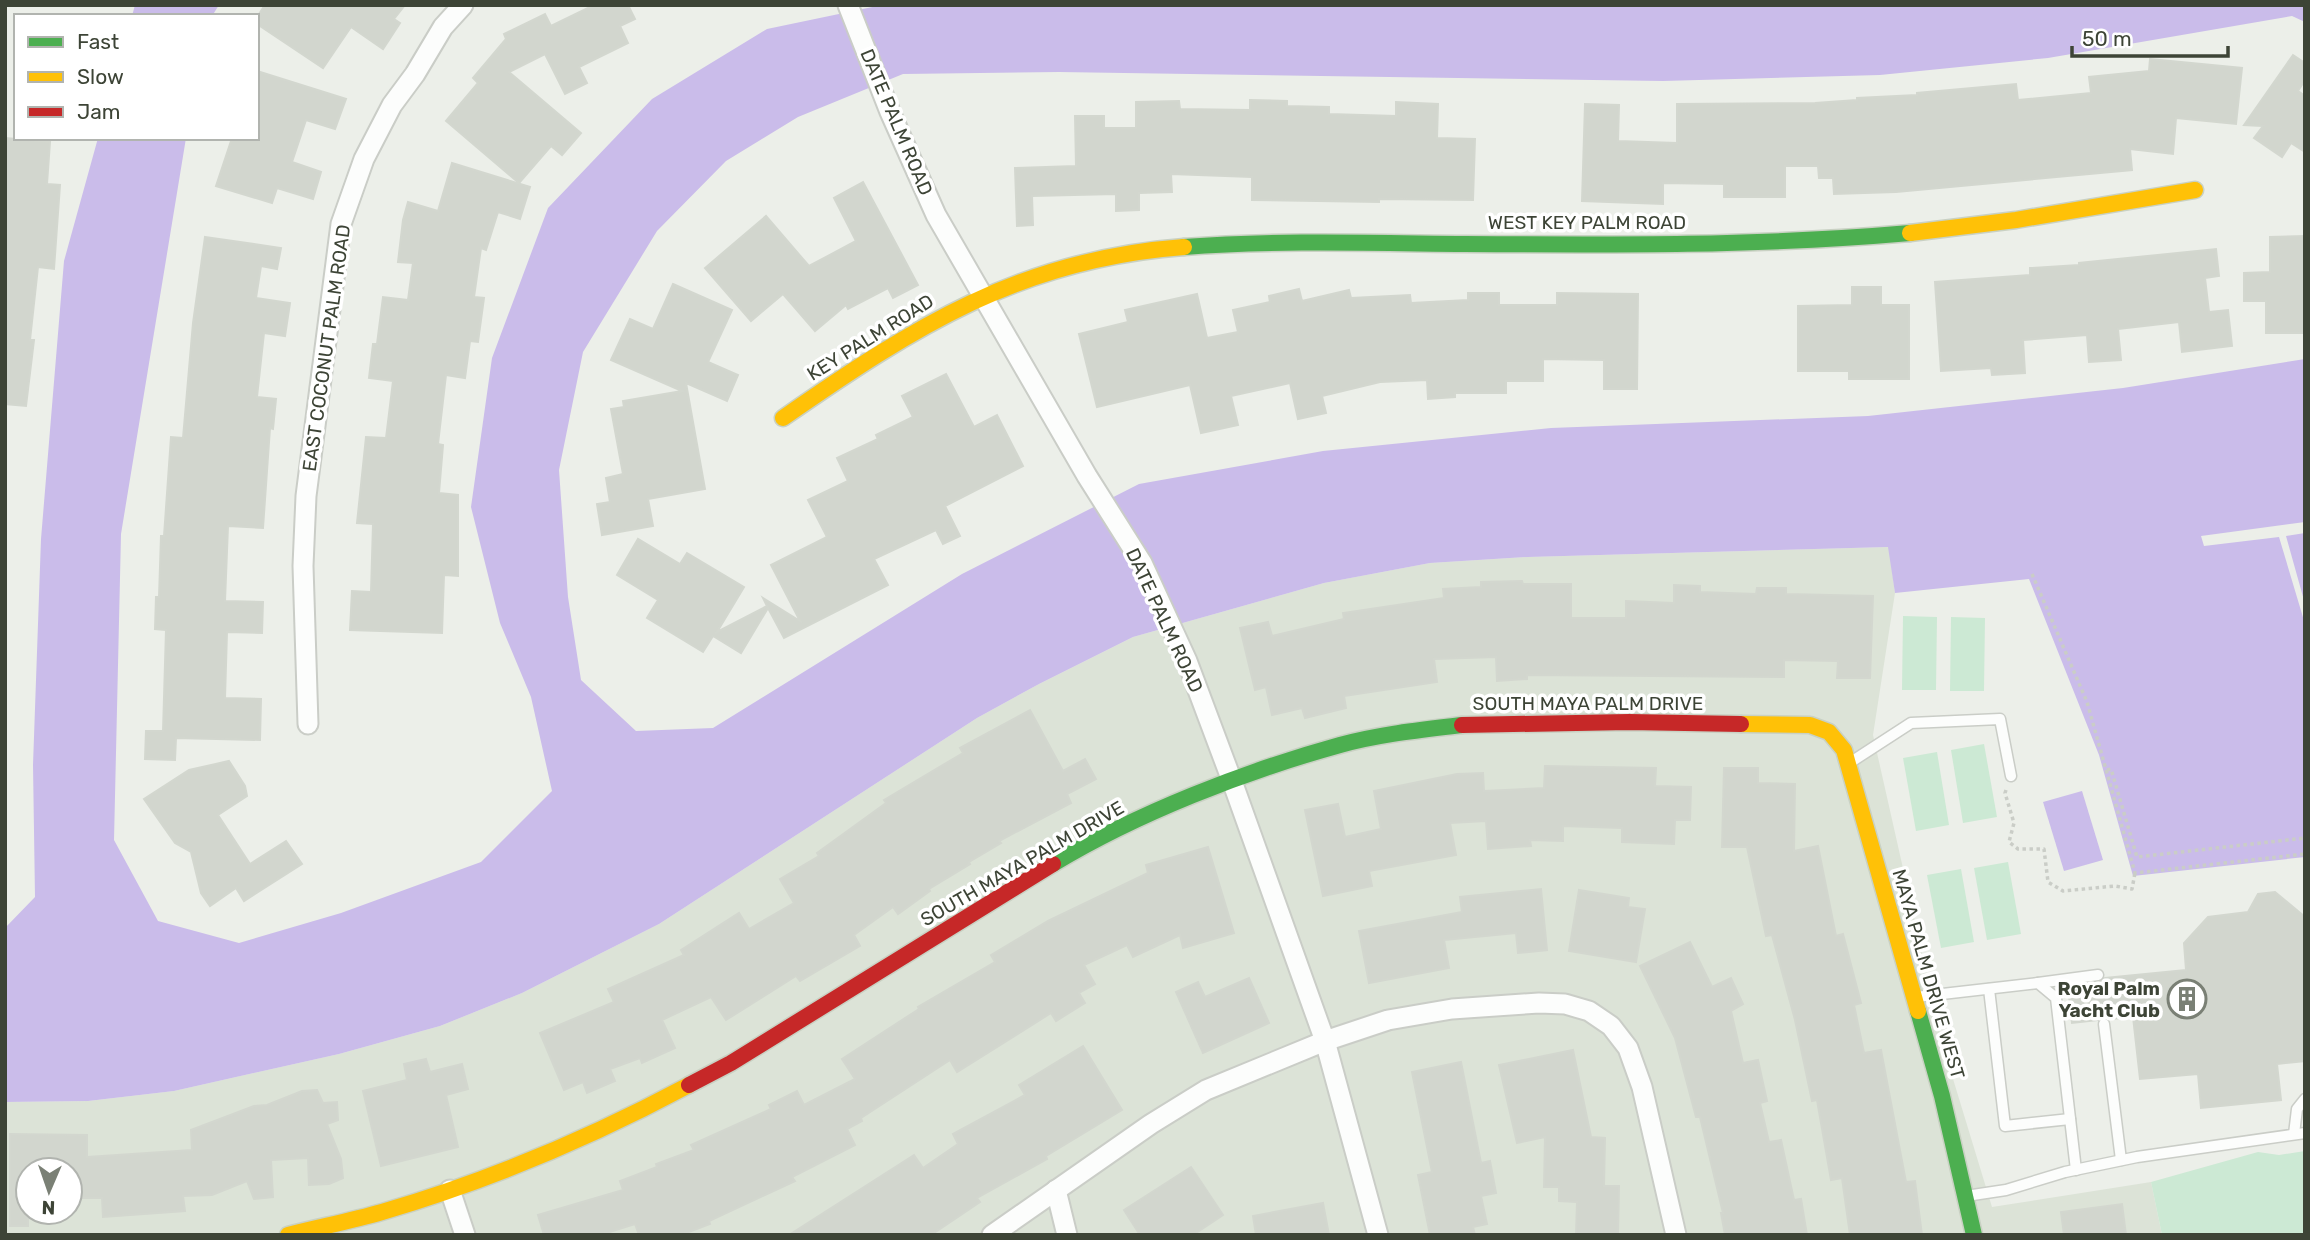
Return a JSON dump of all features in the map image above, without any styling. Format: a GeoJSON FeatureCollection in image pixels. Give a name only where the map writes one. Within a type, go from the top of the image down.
{"type":"FeatureCollection","features":[{"type":"Feature","properties":{"kind":"street","name":"EAST COCONUT PALM ROAD"},"geometry":{"type":"LineString","coordinates":[[308,724],[303,566],[306,496],[341,224],[364,159],[392,105],[415,74],[443,27],[463,5]]}},
{"type":"Feature","properties":{"kind":"street","name":"DATE PALM ROAD"},"geometry":{"type":"LineString","coordinates":[[848,5],[890,112],[936,215],[1087,476],[1142,563],[1186,661],[1233,781],[1325,1041],[1378,1235]]}},
{"type":"Feature","properties":{"kind":"street","name":"WEST KEY PALM ROAD"},"geometry":{"type":"LineString","coordinates":[[982,295],[1056,269],[1100,258],[1167,247],[1236,243],[1722,243],[1857,236],[1957,228],[2195,190]]}},
{"type":"Feature","properties":{"kind":"street","name":"KEY PALM ROAD"},"geometry":{"type":"LineString","coordinates":[[783,418],[871,356],[982,295]]}},
{"type":"Feature","properties":{"kind":"street","name":"SOUTH MAYA PALM DRIVE"},"geometry":{"type":"LineString","coordinates":[[288,1235],[381,1212],[450,1190],[576,1141],[731,1063],[1065,857],[1141,817],[1233,781],[1341,745],[1394,734],[1475,723],[1810,725],[1829,732]]}},
{"type":"Feature","properties":{"kind":"street","name":"MAYA PALM DRIVE WEST"},"geometry":{"type":"LineString","coordinates":[[1829,732],[1844,750],[1942,1096],[1974,1235]]}},
{"type":"Feature","properties":{"kind":"street"},"geometry":{"type":"LineString","coordinates":[[992,1235],[1151,1124],[1206,1090],[1325,1041],[1388,1020],[1496,1004],[1539,1003],[1565,1004],[1590,1011],[1611,1026],[1628,1048],[1642,1087],[1676,1235]]}},
{"type":"Feature","properties":{"kind":"street"},"geometry":{"type":"LineString","coordinates":[[450,1190],[465,1235]]}},
{"type":"Feature","properties":{"kind":"street"},"geometry":{"type":"LineString","coordinates":[[1056,1190],[1067,1235]]}},
{"type":"Feature","properties":{"kind":"lane"},"geometry":{"type":"LineString","coordinates":[[1848,764],[1911,723],[2000,719],[2011,776]]}},
{"type":"Feature","properties":{"kind":"lane"},"geometry":{"type":"LineString","coordinates":[[1913,997],[2098,975]]}},
{"type":"Feature","properties":{"kind":"lane"},"geometry":{"type":"LineString","coordinates":[[2038,983],[2056,998],[2076,1170]]}},
{"type":"Feature","properties":{"kind":"lane"},"geometry":{"type":"LineString","coordinates":[[1989,989],[2005,1126],[2070,1119]]}},
{"type":"Feature","properties":{"kind":"lane"},"geometry":{"type":"LineString","coordinates":[[2104,1024],[2121,1160]]}},
{"type":"Feature","properties":{"kind":"lane"},"geometry":{"type":"LineString","coordinates":[[1966,1196],[2006,1190],[2121,1160],[2300,1133],[2297,1109],[2305,1099]]}},
{"type":"Feature","properties":{"kind":"path"},"geometry":{"type":"LineString","coordinates":[[2011,776],[2005,793],[2014,823],[2009,842],[2018,849],[2043,849],[2048,882],[2063,891],[2115,886],[2132,889],[2135,873],[2087,702],[2032,574]]}},
{"type":"Feature","properties":{"kind":"path"},"geometry":{"type":"LineString","coordinates":[[2107,770],[2111,769],[2137,857],[2305,838]]}},
{"type":"Feature","properties":{"kind":"path"},"geometry":{"type":"LineString","coordinates":[[2135,873],[2305,854]]}},
{"type":"Feature","properties":{"kind":"shaded area"},"geometry":{"type":"Polygon","coordinates":[[[135,5],[219,5],[213,14],[133,14],[135,5]]]}},
{"type":"Feature","properties":{"kind":"shaded area"},"geometry":{"type":"Polygon","coordinates":[[[882,5],[2305,5],[2305,22],[2292,16],[2048,58],[1880,75],[1663,81],[1059,72],[903,74],[798,117],[726,161],[657,231],[583,352],[559,470],[568,597],[581,680],[636,731],[713,728],[962,574],[1139,484],[1323,451],[1551,428],[1868,416],[2123,388],[2305,359],[2305,857],[2133,876],[2099,755],[2029,579],[1895,593],[1888,547],[1528,557],[1430,563],[1324,583],[1133,637],[977,718],[659,924],[522,993],[440,1026],[339,1054],[174,1091],[88,1101],[5,1102],[5,928],[35,897],[33,765],[41,539],[64,261],[97,140],[186,140],[121,534],[114,840],[158,921],[239,943],[341,913],[481,862],[552,791],[531,697],[500,623],[471,507],[492,358],[548,208],[652,99],[767,29],[882,5]]]}},
{"type":"Feature","properties":{"kind":"shaded area"},"geometry":{"type":"Polygon","coordinates":[[[1889,547],[1895,593],[1873,735],[1943,1046],[1992,1207],[2151,1182],[2162,1235],[5,1235],[5,1102],[88,1101],[174,1091],[339,1054],[440,1026],[522,993],[659,924],[977,718],[1133,637],[1324,583],[1430,563],[1528,557],[1889,547]]]}},
{"type":"Feature","properties":{"kind":"shaded area"},"geometry":{"type":"Polygon","coordinates":[[[2082,791],[2103,860],[2064,871],[2043,802],[2082,791]]]}},
{"type":"Feature","properties":{"kind":"green space"},"geometry":{"type":"Polygon","coordinates":[[[1903,616],[1937,617],[1936,690],[1902,690],[1903,616]]]}},
{"type":"Feature","properties":{"kind":"green space"},"geometry":{"type":"Polygon","coordinates":[[[1951,617],[1985,618],[1984,691],[1950,691],[1951,617]]]}},
{"type":"Feature","properties":{"kind":"green space"},"geometry":{"type":"Polygon","coordinates":[[[1984,744],[1997,817],[1963,823],[1951,750],[1984,744]]]}},
{"type":"Feature","properties":{"kind":"green space"},"geometry":{"type":"Polygon","coordinates":[[[1937,752],[1949,825],[1916,831],[1903,758],[1937,752]]]}},
{"type":"Feature","properties":{"kind":"green space"},"geometry":{"type":"Polygon","coordinates":[[[2008,862],[2021,934],[1987,940],[1974,868],[2008,862]]]}},
{"type":"Feature","properties":{"kind":"green space"},"geometry":{"type":"Polygon","coordinates":[[[1961,869],[1974,942],[1941,948],[1927,875],[1961,869]]]}},
{"type":"Feature","properties":{"kind":"green space"},"geometry":{"type":"Polygon","coordinates":[[[2305,1151],[2305,1235],[2162,1235],[2151,1182],[2258,1152],[2279,1155],[2305,1151]]]}},
{"type":"Feature","properties":{"kind":"pier"},"geometry":{"type":"Polygon","coordinates":[[[2305,522],[2305,533],[2286,536],[2305,604],[2305,624],[2279,537],[2204,546],[2201,536],[2305,522]]]}},
{"type":"Feature","properties":{"kind":"building"},"geometry":{"type":"Polygon","coordinates":[[[265,5],[405,5],[394,19],[400,23],[383,49],[351,27],[323,68],[259,25],[259,14],[265,5]]]}},
{"type":"Feature","properties":{"kind":"building"},"geometry":{"type":"Polygon","coordinates":[[[594,5],[628,5],[635,19],[620,26],[628,43],[579,67],[587,83],[565,94],[545,54],[509,72],[581,133],[562,155],[551,146],[519,183],[446,121],[478,83],[473,78],[506,39],[504,34],[545,14],[551,26],[594,5]]]}},
{"type":"Feature","properties":{"kind":"building"},"geometry":{"type":"Polygon","coordinates":[[[2293,55],[2305,63],[2305,80],[2298,91],[2305,96],[2305,152],[2291,143],[2282,157],[2254,138],[2263,126],[2244,125],[2293,55]]]}},
{"type":"Feature","properties":{"kind":"building"},"geometry":{"type":"Polygon","coordinates":[[[2150,59],[2242,68],[2236,124],[2176,118],[2173,154],[2130,149],[2132,170],[1896,192],[1834,194],[1833,178],[1819,178],[1818,166],[1785,166],[1785,197],[1724,197],[1724,184],[1663,183],[1663,204],[1582,201],[1585,104],[1619,105],[1618,141],[1677,143],[1677,104],[1815,103],[2016,84],[2018,100],[2091,93],[2089,77],[2149,71],[2150,59]]]}},
{"type":"Feature","properties":{"kind":"building"},"geometry":{"type":"Polygon","coordinates":[[[259,72],[346,99],[335,129],[306,120],[292,162],[321,172],[313,199],[277,188],[272,203],[216,186],[231,140],[259,140],[259,72]]]}},
{"type":"Feature","properties":{"kind":"building"},"geometry":{"type":"Polygon","coordinates":[[[1250,100],[1287,101],[1287,106],[1329,107],[1329,114],[1396,116],[1396,102],[1438,104],[1437,138],[1475,139],[1473,200],[1252,200],[1252,177],[1171,174],[1172,192],[1139,193],[1139,210],[1116,211],[1116,194],[1032,196],[1033,225],[1017,226],[1015,168],[1076,166],[1075,116],[1104,116],[1104,128],[1136,128],[1136,102],[1179,101],[1180,109],[1250,110],[1250,100]]]}},
{"type":"Feature","properties":{"kind":"building"},"geometry":{"type":"Polygon","coordinates":[[[5,138],[50,142],[47,184],[60,185],[54,269],[38,267],[30,340],[34,340],[26,406],[5,404],[5,138]]]}},
{"type":"Feature","properties":{"kind":"building"},"geometry":{"type":"Polygon","coordinates":[[[452,163],[530,187],[520,219],[498,212],[486,250],[481,248],[474,297],[484,298],[478,342],[470,341],[465,378],[446,375],[438,444],[443,445],[439,493],[458,495],[458,576],[444,575],[442,633],[350,630],[352,591],[371,592],[373,524],[357,523],[366,437],[386,438],[393,381],[369,378],[383,297],[408,300],[413,263],[398,262],[408,202],[438,211],[452,163]]]}},
{"type":"Feature","properties":{"kind":"building"},"geometry":{"type":"Polygon","coordinates":[[[863,182],[918,285],[893,298],[888,288],[848,309],[846,305],[815,331],[783,294],[751,321],[705,268],[766,216],[809,266],[856,241],[834,198],[863,182]]]}},
{"type":"Feature","properties":{"kind":"building"},"geometry":{"type":"Polygon","coordinates":[[[2305,236],[2305,333],[2266,333],[2266,301],[2244,301],[2244,273],[2270,272],[2270,237],[2305,236]]]}},
{"type":"Feature","properties":{"kind":"building"},"geometry":{"type":"Polygon","coordinates":[[[205,237],[281,248],[277,269],[261,266],[256,298],[290,303],[285,336],[264,333],[257,397],[276,399],[273,429],[270,428],[263,528],[228,526],[225,601],[263,602],[262,633],[227,632],[225,698],[261,699],[260,740],[176,738],[175,760],[145,759],[146,731],[163,731],[166,630],[155,629],[161,536],[164,536],[171,437],[183,438],[193,323],[205,237]]]}},
{"type":"Feature","properties":{"kind":"building"},"geometry":{"type":"Polygon","coordinates":[[[2216,249],[2219,276],[2205,278],[2209,312],[2228,310],[2232,346],[2182,352],[2179,322],[2118,329],[2121,360],[2089,362],[2087,335],[2023,340],[2025,373],[1992,375],[1991,368],[1941,371],[1935,282],[2030,275],[2030,268],[2216,249]]]}},
{"type":"Feature","properties":{"kind":"building"},"geometry":{"type":"Polygon","coordinates":[[[673,284],[732,310],[708,362],[738,375],[727,401],[686,383],[705,489],[648,499],[653,526],[602,535],[597,504],[610,502],[606,478],[623,474],[611,409],[624,407],[623,401],[682,391],[611,360],[630,319],[653,329],[673,284]]]}},
{"type":"Feature","properties":{"kind":"building"},"geometry":{"type":"Polygon","coordinates":[[[1852,287],[1881,287],[1881,305],[1909,305],[1909,379],[1849,379],[1849,371],[1798,371],[1798,306],[1852,305],[1852,287]]]}},
{"type":"Feature","properties":{"kind":"building"},"geometry":{"type":"Polygon","coordinates":[[[1299,289],[1302,301],[1349,290],[1351,298],[1410,295],[1411,303],[1468,300],[1468,293],[1499,293],[1499,305],[1557,305],[1557,293],[1638,294],[1637,389],[1604,389],[1604,360],[1543,359],[1543,381],[1506,381],[1506,393],[1455,393],[1455,397],[1428,399],[1427,380],[1380,382],[1322,396],[1326,413],[1298,419],[1290,383],[1231,396],[1238,425],[1201,433],[1190,385],[1097,407],[1079,334],[1128,322],[1125,310],[1197,294],[1207,338],[1238,332],[1233,310],[1270,302],[1269,296],[1299,289]]]}},
{"type":"Feature","properties":{"kind":"building"},"geometry":{"type":"Polygon","coordinates":[[[946,374],[974,427],[997,415],[1023,466],[945,506],[960,536],[943,544],[936,530],[874,559],[888,585],[784,638],[768,608],[741,653],[713,636],[703,652],[647,618],[658,600],[617,575],[638,539],[680,564],[687,553],[744,587],[717,632],[767,606],[763,598],[800,621],[771,565],[827,537],[808,500],[848,481],[837,458],[878,439],[876,435],[913,417],[902,396],[946,374]]]}},
{"type":"Feature","properties":{"kind":"building"},"geometry":{"type":"Polygon","coordinates":[[[1522,581],[1523,584],[1571,584],[1571,618],[1626,618],[1626,601],[1674,603],[1674,585],[1700,586],[1700,592],[1756,594],[1757,588],[1786,588],[1786,594],[1873,596],[1870,678],[1837,678],[1838,661],[1784,660],[1784,677],[1527,675],[1527,679],[1497,681],[1496,657],[1434,659],[1437,682],[1344,696],[1346,708],[1305,718],[1302,708],[1272,715],[1266,687],[1255,690],[1240,628],[1268,622],[1272,636],[1344,619],[1343,613],[1444,598],[1443,589],[1481,587],[1481,582],[1522,581]]]}},
{"type":"Feature","properties":{"kind":"building"},"geometry":{"type":"Polygon","coordinates":[[[1030,710],[1063,771],[1085,759],[1096,779],[1067,794],[1071,803],[999,841],[1001,843],[929,889],[930,891],[898,914],[893,907],[854,935],[860,946],[800,981],[796,976],[726,1020],[711,997],[662,1020],[675,1048],[642,1063],[640,1058],[610,1069],[615,1081],[587,1093],[583,1082],[564,1090],[540,1033],[614,1002],[608,989],[684,955],[681,950],[739,913],[749,929],[794,903],[780,879],[819,856],[817,853],[886,803],[884,800],[963,753],[960,748],[1030,710]]]}},
{"type":"Feature","properties":{"kind":"building"},"geometry":{"type":"Polygon","coordinates":[[[229,761],[245,786],[247,796],[218,815],[250,864],[286,841],[302,864],[244,901],[236,888],[210,906],[201,893],[191,852],[175,843],[144,799],[189,770],[229,761]]]}},
{"type":"Feature","properties":{"kind":"building"},"geometry":{"type":"Polygon","coordinates":[[[1545,766],[1656,768],[1655,786],[1691,787],[1690,820],[1675,820],[1674,844],[1622,842],[1622,828],[1563,826],[1563,841],[1530,840],[1531,846],[1488,849],[1486,821],[1450,823],[1456,855],[1369,871],[1372,886],[1323,896],[1305,810],[1338,804],[1345,837],[1381,829],[1374,791],[1457,774],[1483,773],[1484,791],[1544,788],[1545,766]]]}},
{"type":"Feature","properties":{"kind":"building"},"geometry":{"type":"Polygon","coordinates":[[[1724,768],[1758,768],[1758,783],[1795,784],[1794,851],[1818,846],[1836,936],[1843,934],[1861,1003],[1854,1005],[1864,1053],[1881,1050],[1906,1182],[1915,1181],[1922,1235],[1850,1235],[1842,1178],[1831,1180],[1817,1100],[1812,1101],[1795,1020],[1772,935],[1766,936],[1747,847],[1722,847],[1724,768]]]}},
{"type":"Feature","properties":{"kind":"building"},"geometry":{"type":"Polygon","coordinates":[[[1208,847],[1234,933],[1183,948],[1180,935],[1133,957],[1127,945],[1084,965],[1095,984],[1079,993],[1085,1003],[1056,1021],[1051,1013],[957,1072],[950,1060],[847,1129],[855,1145],[792,1177],[795,1181],[709,1221],[710,1224],[681,1235],[639,1235],[635,1224],[600,1235],[544,1235],[538,1215],[623,1190],[620,1181],[694,1150],[691,1145],[771,1109],[769,1105],[797,1091],[804,1105],[855,1079],[842,1059],[919,1009],[918,1007],[995,962],[991,955],[1048,921],[1148,873],[1146,865],[1208,847]]]}},
{"type":"Feature","properties":{"kind":"building"},"geometry":{"type":"Polygon","coordinates":[[[1541,889],[1547,950],[1518,953],[1516,933],[1444,940],[1449,968],[1369,983],[1359,931],[1462,912],[1460,897],[1541,889]]]}},
{"type":"Feature","properties":{"kind":"building"},"geometry":{"type":"Polygon","coordinates":[[[1579,890],[1629,898],[1628,907],[1645,909],[1636,962],[1569,951],[1579,890]]]}},
{"type":"Feature","properties":{"kind":"building","name":"Royal Palm Yacht Club"},"geometry":{"type":"Polygon","coordinates":[[[2275,892],[2305,917],[2305,1061],[2277,1064],[2281,1100],[2201,1108],[2198,1074],[2140,1079],[2133,1017],[2104,1017],[2072,1023],[2068,987],[2099,982],[2105,978],[2186,970],[2184,943],[2208,917],[2248,912],[2258,894],[2275,892]]]}},
{"type":"Feature","properties":{"kind":"building"},"geometry":{"type":"Polygon","coordinates":[[[1690,942],[1712,987],[1731,978],[1743,1004],[1731,1011],[1743,1063],[1758,1060],[1767,1101],[1760,1103],[1769,1142],[1781,1140],[1794,1200],[1801,1199],[1807,1235],[1725,1235],[1723,1213],[1700,1117],[1696,1117],[1675,1038],[1640,966],[1690,942]]]}},
{"type":"Feature","properties":{"kind":"building"},"geometry":{"type":"Polygon","coordinates":[[[1249,978],[1269,1023],[1203,1053],[1176,992],[1198,982],[1205,997],[1249,978]]]}},
{"type":"Feature","properties":{"kind":"building"},"geometry":{"type":"Polygon","coordinates":[[[1083,1046],[1122,1110],[1046,1156],[1047,1159],[977,1198],[980,1202],[931,1235],[789,1235],[914,1155],[923,1168],[958,1144],[953,1134],[1025,1095],[1019,1085],[1083,1046]]]}},
{"type":"Feature","properties":{"kind":"building"},"geometry":{"type":"Polygon","coordinates":[[[1573,1050],[1591,1137],[1605,1138],[1604,1186],[1619,1186],[1618,1235],[1576,1235],[1577,1202],[1559,1201],[1559,1187],[1544,1187],[1545,1137],[1517,1143],[1499,1065],[1573,1050]]]}},
{"type":"Feature","properties":{"kind":"building"},"geometry":{"type":"Polygon","coordinates":[[[426,1059],[430,1072],[462,1064],[468,1089],[446,1095],[458,1147],[381,1166],[363,1091],[407,1080],[404,1064],[426,1059]]]}},
{"type":"Feature","properties":{"kind":"building"},"geometry":{"type":"Polygon","coordinates":[[[1461,1062],[1481,1163],[1490,1161],[1496,1193],[1481,1196],[1487,1224],[1473,1227],[1475,1235],[1430,1235],[1418,1175],[1432,1172],[1412,1072],[1461,1062]]]}},
{"type":"Feature","properties":{"kind":"building"},"geometry":{"type":"Polygon","coordinates":[[[317,1090],[323,1103],[337,1102],[338,1120],[327,1124],[341,1159],[343,1178],[329,1184],[309,1185],[308,1158],[271,1160],[273,1197],[254,1199],[247,1181],[212,1195],[183,1196],[185,1211],[103,1217],[102,1198],[84,1198],[84,1156],[14,1156],[14,1226],[10,1226],[10,1134],[87,1135],[87,1157],[192,1150],[191,1130],[302,1091],[317,1090]]]}},
{"type":"Feature","properties":{"kind":"building"},"geometry":{"type":"Polygon","coordinates":[[[1191,1167],[1223,1215],[1193,1235],[1140,1235],[1124,1210],[1191,1167]]]}},
{"type":"Feature","properties":{"kind":"building"},"geometry":{"type":"Polygon","coordinates":[[[1323,1203],[1329,1235],[1256,1235],[1253,1216],[1323,1203]]]}},
{"type":"Feature","properties":{"kind":"building"},"geometry":{"type":"Polygon","coordinates":[[[2122,1204],[2126,1235],[2064,1235],[2061,1212],[2122,1204]]]}},
{"type":"Feature","properties":{"kind":"traffic: fast"},"geometry":{"type":"LineString","coordinates":[[1184,247],[1290,243],[1688,244],[1910,233]]}},
{"type":"Feature","properties":{"kind":"traffic: fast"},"geometry":{"type":"LineString","coordinates":[[1053,864],[1156,811],[1267,767],[1355,741],[1462,725]]}},
{"type":"Feature","properties":{"kind":"traffic: fast"},"geometry":{"type":"LineString","coordinates":[[1918,1011],[1942,1096],[1974,1235]]}},
{"type":"Feature","properties":{"kind":"traffic: slow"},"geometry":{"type":"LineString","coordinates":[[1910,233],[2016,220],[2195,190]]}},
{"type":"Feature","properties":{"kind":"traffic: slow"},"geometry":{"type":"LineString","coordinates":[[783,418],[924,327],[1020,282],[1071,266],[1125,254],[1184,247]]}},
{"type":"Feature","properties":{"kind":"traffic: slow"},"geometry":{"type":"LineString","coordinates":[[1741,724],[1810,725],[1829,732],[1844,750],[1918,1011]]}},
{"type":"Feature","properties":{"kind":"traffic: slow"},"geometry":{"type":"LineString","coordinates":[[288,1235],[382,1212],[500,1172],[577,1140],[689,1085]]}},
{"type":"Feature","properties":{"kind":"traffic: jam"},"geometry":{"type":"LineString","coordinates":[[1462,725],[1629,722],[1741,724]]}},
{"type":"Feature","properties":{"kind":"traffic: jam"},"geometry":{"type":"LineString","coordinates":[[689,1085],[731,1063],[1053,864]]}},
{"type":"Feature","properties":{"kind":"place","name":"Royal Palm Yacht Club"},"geometry":{"type":"Point","coordinates":[2187,999]}}]}
